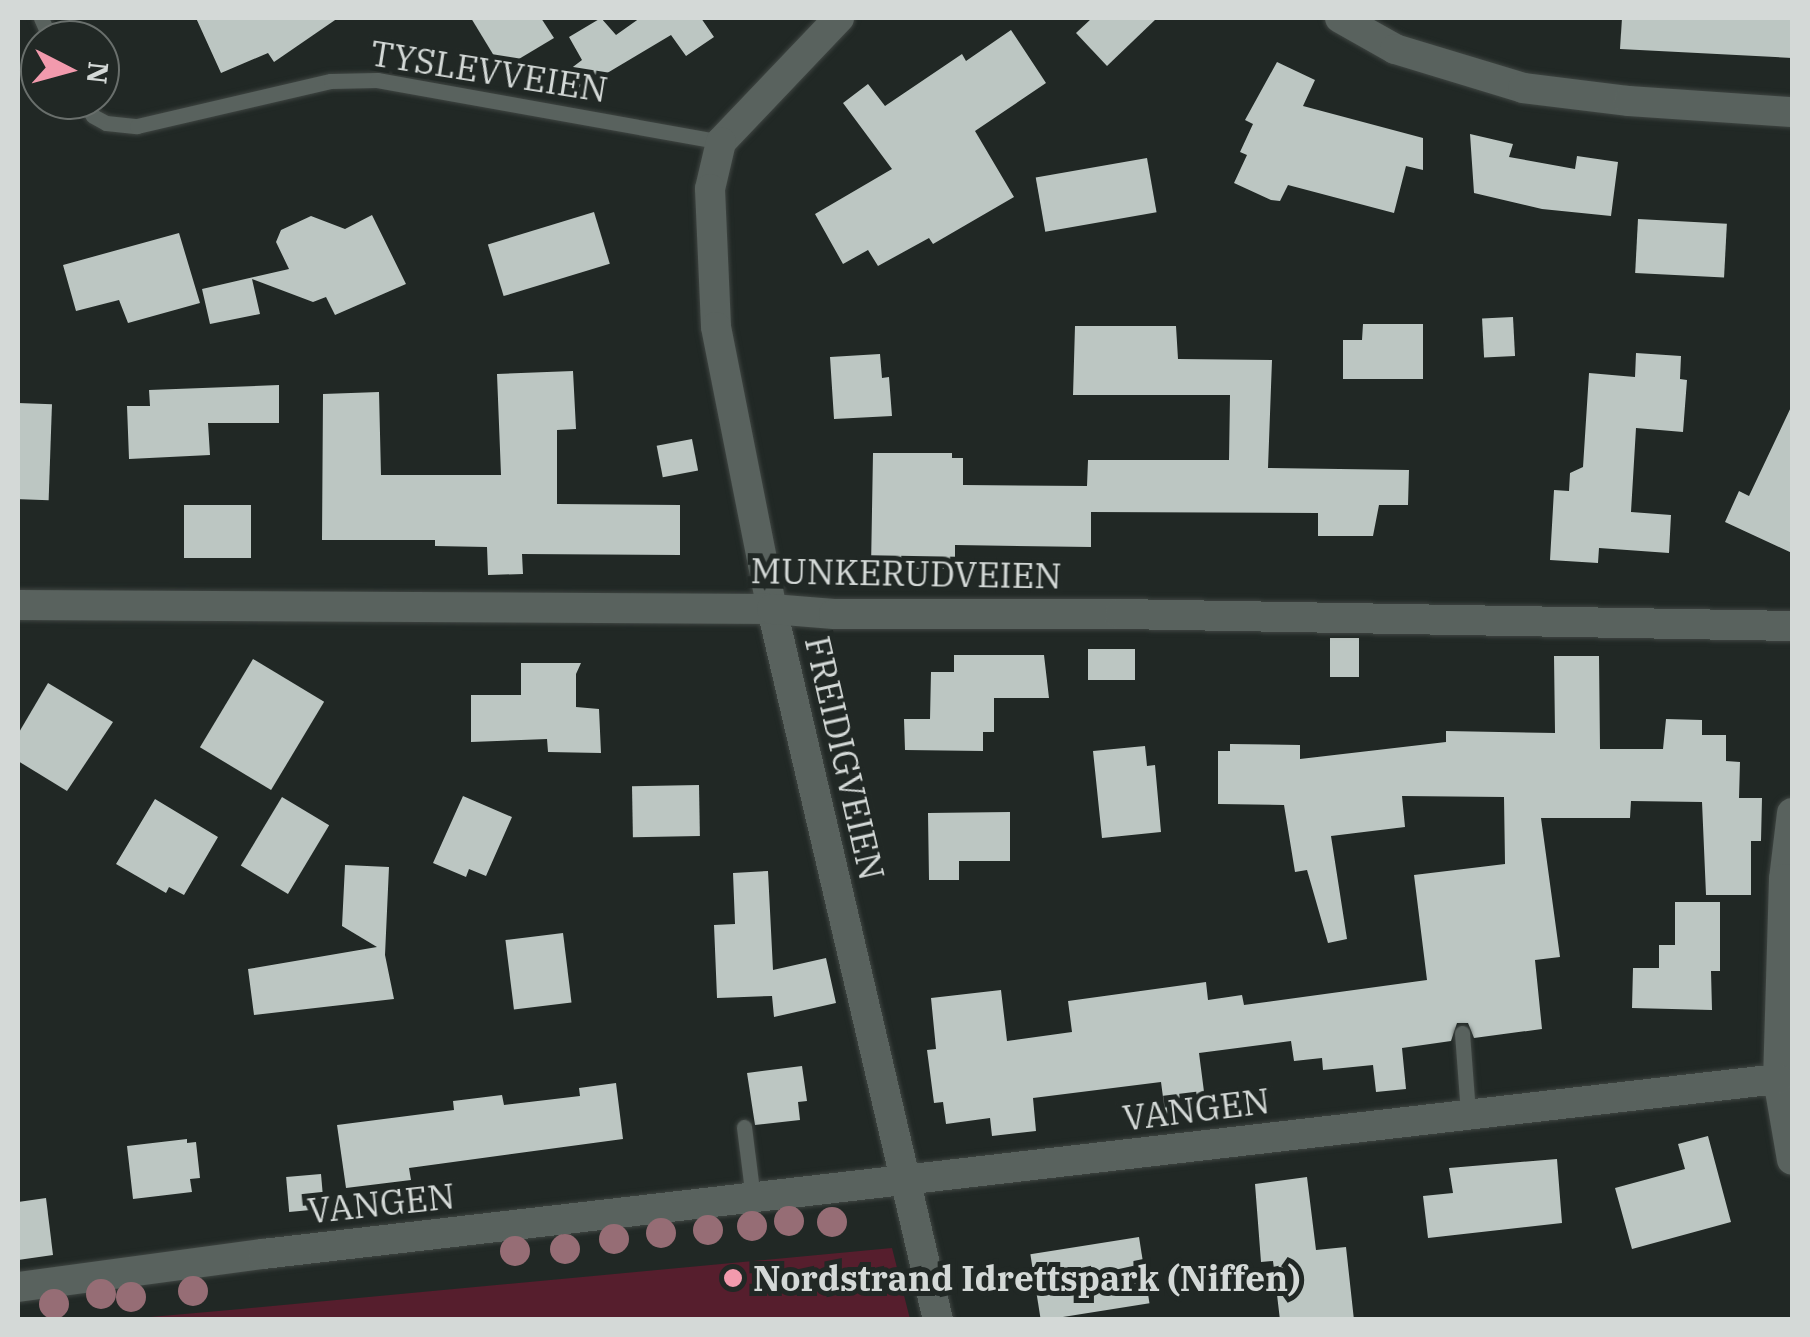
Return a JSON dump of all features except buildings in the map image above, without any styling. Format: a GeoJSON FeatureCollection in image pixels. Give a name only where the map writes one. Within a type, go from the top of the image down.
{"type":"FeatureCollection","features":[{"type":"Feature","properties":{"kind":"street"},"geometry":{"type":"LineString","coordinates":[[720,142],[840,18]]}},
{"type":"Feature","properties":{"kind":"street"},"geometry":{"type":"LineString","coordinates":[[1340,18],[1396,49],[1523,88],[1628,101],[1792,112]]}},
{"type":"Feature","properties":{"kind":"street","name":"FREIDIGVEIEN"},"geometry":{"type":"LineString","coordinates":[[720,142],[710,189],[716,327],[772,609],[938,1320]]}},
{"type":"Feature","properties":{"kind":"street","name":"MUNKERUDVEIEN"},"geometry":{"type":"LineString","coordinates":[[18,605],[772,609],[834,614],[1120,614],[1792,626]]}},
{"type":"Feature","properties":{"kind":"street"},"geometry":{"type":"LineString","coordinates":[[1792,813],[1784,880],[1778,1079],[1792,1160]]}},
{"type":"Feature","properties":{"kind":"street","name":"VANGEN"},"geometry":{"type":"LineString","coordinates":[[18,1288],[907,1179],[1778,1079]]}},
{"type":"Feature","properties":{"kind":"lane","name":"TYSLEVVEIEN"},"geometry":{"type":"LineString","coordinates":[[100,120],[137,126],[331,81],[377,80],[720,142]]}},
{"type":"Feature","properties":{"kind":"lane"},"geometry":{"type":"LineString","coordinates":[[1462,1034],[1468,1113]]}},
{"type":"Feature","properties":{"kind":"lane"},"geometry":{"type":"LineString","coordinates":[[744,1127],[753,1198]]}},
{"type":"Feature","properties":{"kind":"shaded area","name":"Nordstrand Idrettspark (Niffen)"},"geometry":{"type":"Polygon","coordinates":[[[892,1248],[910,1319],[128,1319],[241,1309],[892,1248]]]}},
{"type":"Feature","properties":{"kind":"place","name":"Nordstrand Idrettspark (Niffen)"},"geometry":{"type":"Point","coordinates":[733,1278]}}]}
